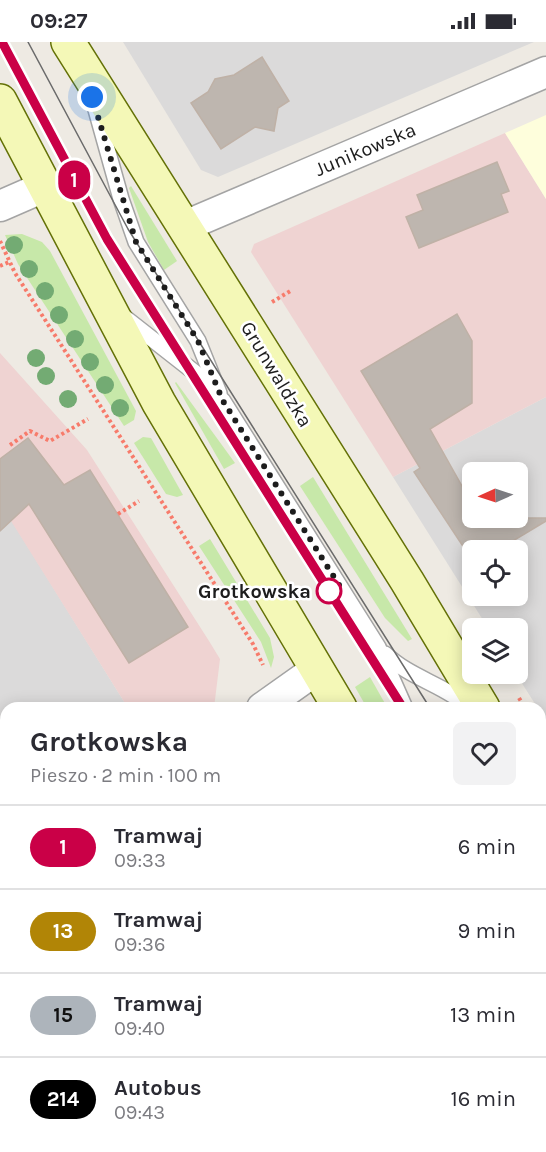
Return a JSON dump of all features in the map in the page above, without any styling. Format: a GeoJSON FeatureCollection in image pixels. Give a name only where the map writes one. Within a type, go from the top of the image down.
{"type":"FeatureCollection","features":[{"type":"Feature","properties":{"kind":"street","name":"Grunwaldzka"},"geometry":{"type":"LineString","coordinates":[[71,45],[407,580],[479,702]]}},
{"type":"Feature","properties":{"kind":"street","name":"Junikowska"},"geometry":{"type":"LineString","coordinates":[[185,226],[546,72]]}},
{"type":"Feature","properties":{"kind":"street"},"geometry":{"type":"LineString","coordinates":[[0,101],[191,459],[336,702]]}},
{"type":"Feature","properties":{"kind":"street"},"geometry":{"type":"LineString","coordinates":[[0,206],[46,186]]}},
{"type":"Feature","properties":{"kind":"street"},"geometry":{"type":"LineString","coordinates":[[270,702],[317,669]]}},
{"type":"Feature","properties":{"kind":"lane"},"geometry":{"type":"LineString","coordinates":[[71,45],[96,110],[133,234],[198,341],[223,401],[378,647],[402,702]]}},
{"type":"Feature","properties":{"kind":"lane"},"geometry":{"type":"LineString","coordinates":[[92,277],[128,321],[198,375],[223,401]]}},
{"type":"Feature","properties":{"kind":"lane"},"geometry":{"type":"LineString","coordinates":[[378,647],[405,670],[464,702]]}},
{"type":"Feature","properties":{"kind":"path"},"geometry":{"type":"LineString","coordinates":[[0,241],[9,262],[253,644],[266,672]]}},
{"type":"Feature","properties":{"kind":"path"},"geometry":{"type":"LineString","coordinates":[[0,266],[9,262]]}},
{"type":"Feature","properties":{"kind":"path"},"geometry":{"type":"LineString","coordinates":[[271,302],[292,290]]}},
{"type":"Feature","properties":{"kind":"path"},"geometry":{"type":"LineString","coordinates":[[10,445],[30,431],[50,441],[88,419]]}},
{"type":"Feature","properties":{"kind":"path"},"geometry":{"type":"LineString","coordinates":[[118,514],[139,501]]}},
{"type":"Feature","properties":{"kind":"shaded area"},"geometry":{"type":"Polygon","coordinates":[[[123,42],[534,42],[218,177],[201,170],[123,42]]]}},
{"type":"Feature","properties":{"kind":"shaded area"},"geometry":{"type":"Polygon","coordinates":[[[546,115],[546,199],[505,133],[546,115]]]}},
{"type":"Feature","properties":{"kind":"shaded area"},"geometry":{"type":"Polygon","coordinates":[[[505,133],[546,199],[546,397],[393,477],[251,252],[254,244],[505,133]]]}},
{"type":"Feature","properties":{"kind":"shaded area"},"geometry":{"type":"Polygon","coordinates":[[[0,353],[87,450],[220,659],[215,702],[124,702],[11,521],[0,531],[0,353]]]}},
{"type":"Feature","properties":{"kind":"shaded area"},"geometry":{"type":"Polygon","coordinates":[[[546,397],[546,702],[534,702],[522,684],[528,684],[528,618],[482,618],[474,606],[528,606],[528,540],[462,540],[462,587],[393,477],[546,397]]]}},
{"type":"Feature","properties":{"kind":"shaded area"},"geometry":{"type":"Polygon","coordinates":[[[11,520],[124,702],[0,702],[0,531],[11,520]]]}},
{"type":"Feature","properties":{"kind":"green space"},"geometry":{"type":"Polygon","coordinates":[[[131,186],[177,261],[164,270],[148,242],[129,188],[131,186]]]}},
{"type":"Feature","properties":{"kind":"green space"},"geometry":{"type":"Polygon","coordinates":[[[22,234],[42,242],[50,251],[136,411],[134,420],[124,426],[18,264],[5,235],[22,234]]]}},
{"type":"Feature","properties":{"kind":"green space"},"geometry":{"type":"Polygon","coordinates":[[[176,382],[235,463],[224,469],[176,382]]]}},
{"type":"Feature","properties":{"kind":"green space"},"geometry":{"type":"Polygon","coordinates":[[[143,437],[151,438],[183,495],[177,497],[166,494],[134,443],[143,437]]]}},
{"type":"Feature","properties":{"kind":"green space"},"geometry":{"type":"Polygon","coordinates":[[[313,477],[412,639],[408,641],[385,618],[300,486],[313,477]]]}},
{"type":"Feature","properties":{"kind":"green space"},"geometry":{"type":"Polygon","coordinates":[[[210,539],[270,638],[274,657],[271,668],[261,642],[199,546],[210,539]]]}},
{"type":"Feature","properties":{"kind":"green space"},"geometry":{"type":"Polygon","coordinates":[[[370,677],[384,702],[364,702],[355,687],[370,677]]]}},
{"type":"Feature","properties":{"kind":"building"},"geometry":{"type":"Polygon","coordinates":[[[262,57],[289,101],[278,108],[274,131],[255,127],[221,149],[191,103],[208,92],[215,79],[234,75],[262,57]]]}},
{"type":"Feature","properties":{"kind":"building"},"geometry":{"type":"Polygon","coordinates":[[[497,162],[509,191],[501,194],[508,212],[419,248],[406,217],[423,210],[417,195],[497,162]]]}},
{"type":"Feature","properties":{"kind":"building"},"geometry":{"type":"Polygon","coordinates":[[[457,314],[472,341],[472,403],[430,429],[462,486],[462,528],[528,528],[528,518],[546,518],[546,521],[515,540],[462,540],[462,545],[414,472],[420,468],[361,371],[457,314]]]}},
{"type":"Feature","properties":{"kind":"building"},"geometry":{"type":"Polygon","coordinates":[[[28,438],[64,485],[90,470],[188,627],[129,663],[29,504],[0,531],[0,459],[28,438]]]}},
{"type":"Feature","properties":{"kind":"tram line"},"geometry":{"type":"LineString","coordinates":[[2,42],[107,239],[399,702]]}},
{"type":"Feature","properties":{"kind":"tram line","name":"1"},"geometry":{"type":"LineString","coordinates":[[2,42],[107,239],[399,702]]}},
{"type":"Feature","properties":{"kind":"tram line"},"geometry":{"type":"LineString","coordinates":[[28,42],[128,229],[426,702]]}},
{"type":"Feature","properties":{"kind":"place","name":"Grotkowska"},"geometry":{"type":"Point","coordinates":[329,591]}},
{"type":"Feature","properties":{"kind":"route"},"geometry":{"type":"LineString","coordinates":[[92,97],[129,226],[136,242],[198,341],[223,401],[339,585],[329,591]]}}]}
